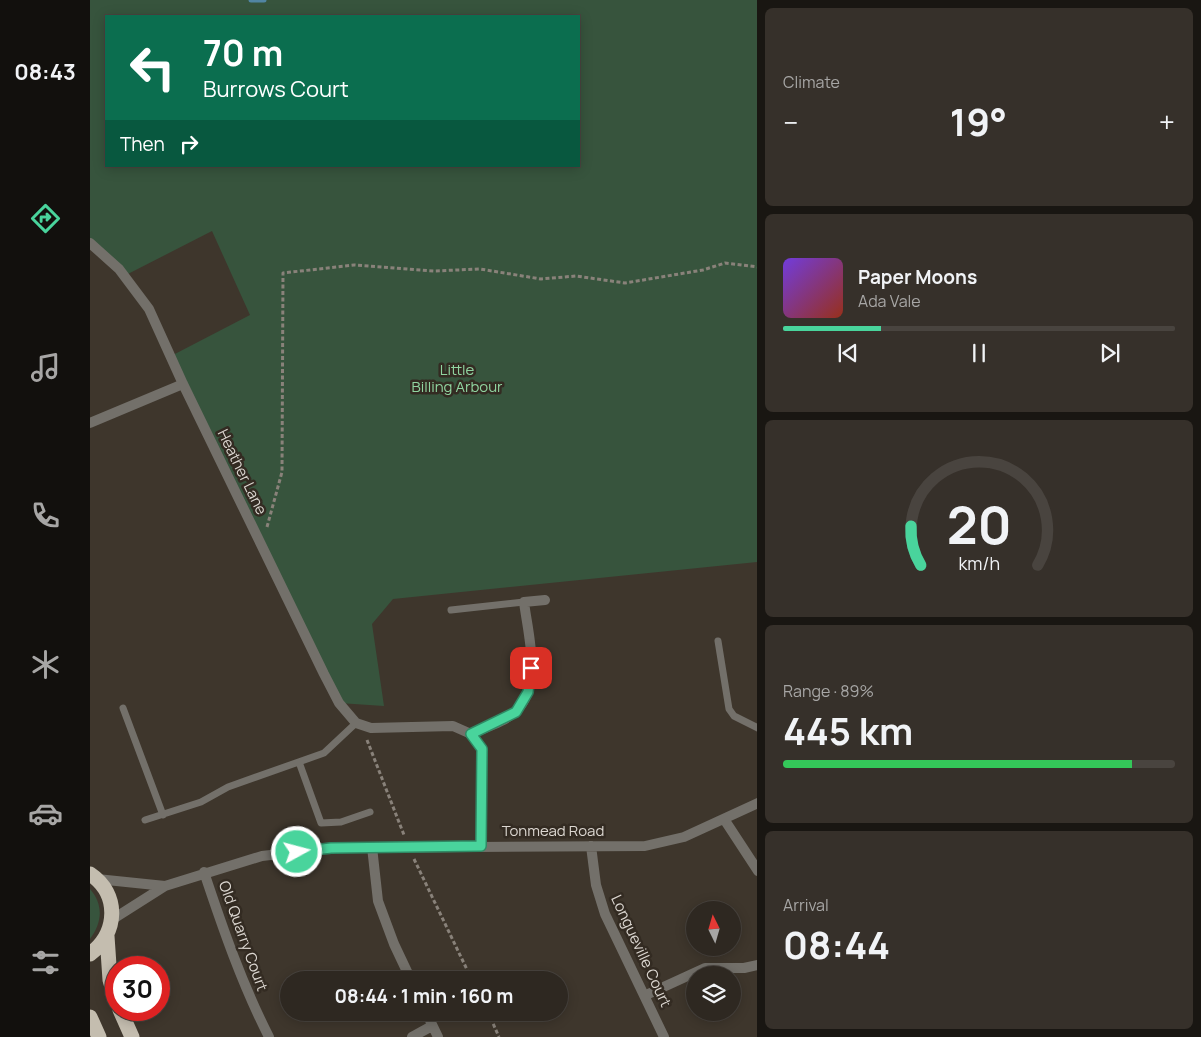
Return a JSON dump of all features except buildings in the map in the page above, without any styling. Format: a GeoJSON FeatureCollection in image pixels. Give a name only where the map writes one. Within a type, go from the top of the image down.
{"type":"FeatureCollection","features":[{"type":"Feature","properties":{"kind":"highway"},"geometry":{"type":"LineString","coordinates":[[90,954],[99,947],[107,936],[112,919],[109,897],[93,876]]}},
{"type":"Feature","properties":{"kind":"highway"},"geometry":{"type":"LineString","coordinates":[[107,936],[108,956]]}},
{"type":"Feature","properties":{"kind":"highway"},"geometry":{"type":"LineString","coordinates":[[90,1017],[99,1037]]}},
{"type":"Feature","properties":{"kind":"highway"},"geometry":{"type":"LineString","coordinates":[[125,1021],[132,1037]]}},
{"type":"Feature","properties":{"kind":"street","name":"Heather Lane"},"geometry":{"type":"LineString","coordinates":[[90,243],[119,268],[149,309],[183,384],[339,703],[356,723]]}},
{"type":"Feature","properties":{"kind":"street"},"geometry":{"type":"LineString","coordinates":[[90,422],[183,384]]}},
{"type":"Feature","properties":{"kind":"street"},"geometry":{"type":"LineString","coordinates":[[471,734],[516,712],[528,692],[531,668],[524,602],[545,600]]}},
{"type":"Feature","properties":{"kind":"street"},"geometry":{"type":"LineString","coordinates":[[356,723],[371,728],[453,726],[471,734],[482,749],[481,846]]}},
{"type":"Feature","properties":{"kind":"street","name":"Tonmead Road"},"geometry":{"type":"LineString","coordinates":[[112,919],[165,886],[204,872],[262,856],[331,848],[645,846],[684,838],[757,803]]}},
{"type":"Feature","properties":{"kind":"street"},"geometry":{"type":"LineString","coordinates":[[724,819],[757,870]]}},
{"type":"Feature","properties":{"kind":"street","name":"Longueville Court"},"geometry":{"type":"LineString","coordinates":[[591,846],[596,885],[605,914],[646,995],[664,1037]]}},
{"type":"Feature","properties":{"kind":"street"},"geometry":{"type":"LineString","coordinates":[[372,847],[378,901],[394,944],[407,971]]}},
{"type":"Feature","properties":{"kind":"street","name":"Old Quarry Court"},"geometry":{"type":"LineString","coordinates":[[204,872],[231,953],[249,997],[269,1037]]}},
{"type":"Feature","properties":{"kind":"street","name":"Tonmead Road"},"geometry":{"type":"LineString","coordinates":[[93,876],[165,886]]}},
{"type":"Feature","properties":{"kind":"street"},"geometry":{"type":"LineString","coordinates":[[646,995],[705,968],[744,968],[757,965]]}},
{"type":"Feature","properties":{"kind":"street"},"geometry":{"type":"LineString","coordinates":[[430,1021],[438,1037]]}},
{"type":"Feature","properties":{"kind":"street"},"geometry":{"type":"LineString","coordinates":[[412,1037],[432,1026]]}},
{"type":"Feature","properties":{"kind":"lane"},"geometry":{"type":"LineString","coordinates":[[451,610],[524,602]]}},
{"type":"Feature","properties":{"kind":"lane"},"geometry":{"type":"LineString","coordinates":[[718,641],[729,709],[734,716],[757,728]]}},
{"type":"Feature","properties":{"kind":"lane"},"geometry":{"type":"LineString","coordinates":[[123,708],[163,814]]}},
{"type":"Feature","properties":{"kind":"lane"},"geometry":{"type":"LineString","coordinates":[[145,820],[201,802],[228,787],[324,753],[356,723]]}},
{"type":"Feature","properties":{"kind":"lane"},"geometry":{"type":"LineString","coordinates":[[299,762],[321,823],[341,822],[370,812]]}},
{"type":"Feature","properties":{"kind":"path"},"geometry":{"type":"LineString","coordinates":[[262,547],[282,472],[283,273],[354,265],[434,271],[480,269],[541,279],[576,276],[625,283],[703,270],[725,263],[757,267]]}},
{"type":"Feature","properties":{"kind":"path"},"geometry":{"type":"LineString","coordinates":[[371,728],[366,740],[409,847],[468,971]]}},
{"type":"Feature","properties":{"kind":"path"},"geometry":{"type":"LineString","coordinates":[[492,1021],[499,1037]]}},
{"type":"Feature","properties":{"kind":"green space","name":"Little Billing Arbour"},"geometry":{"type":"Polygon","coordinates":[[[90,0],[757,0],[757,562],[393,599],[372,624],[384,706],[339,703],[171,356],[250,315],[212,231],[124,276],[90,244],[90,0]]]}},
{"type":"Feature","properties":{"kind":"green space"},"geometry":{"type":"Polygon","coordinates":[[[90,889],[98,901],[100,914],[97,927],[90,939],[90,889]]]}},
{"type":"Feature","properties":{"kind":"waterway"},"geometry":{"type":"LineString","coordinates":[[251,0],[264,0]]}},
{"type":"Feature","properties":{"kind":"route"},"geometry":{"type":"LineString","coordinates":[[297,852],[331,848],[481,846],[482,749],[471,734],[516,712],[528,692],[531,668]]}}]}
